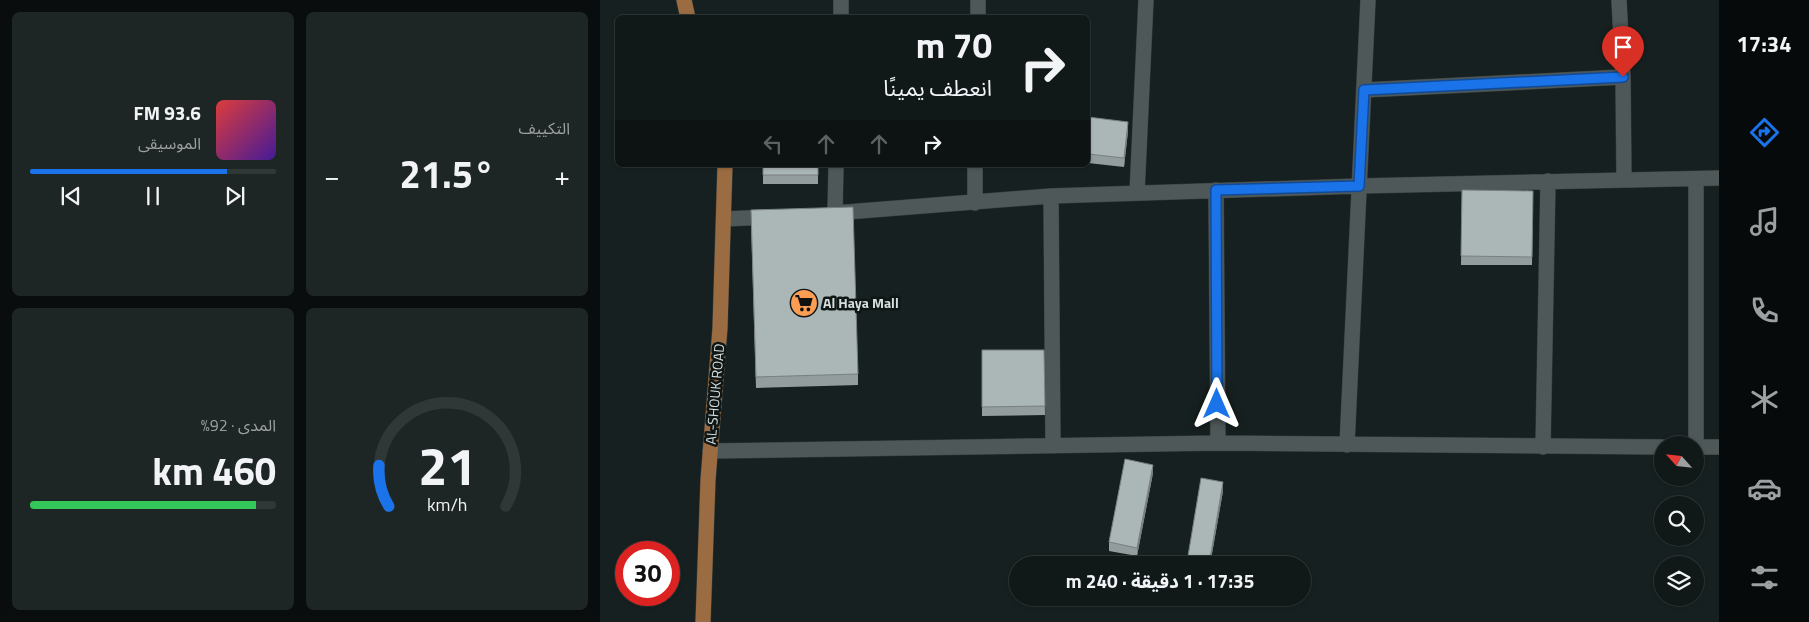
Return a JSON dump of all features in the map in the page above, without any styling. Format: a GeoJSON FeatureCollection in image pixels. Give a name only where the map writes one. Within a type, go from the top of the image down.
{"type":"FeatureCollection","features":[{"type":"Feature","properties":{"kind":"main road"},"geometry":{"type":"LineString","coordinates":[[684,0],[687,15]]}},
{"type":"Feature","properties":{"kind":"main road","name":"AL-SHOUK ROAD"},"geometry":{"type":"LineString","coordinates":[[703,622],[704,554],[720,328],[725,167]]}},
{"type":"Feature","properties":{"kind":"street"},"geometry":{"type":"LineString","coordinates":[[841,15],[842,0]]}},
{"type":"Feature","properties":{"kind":"street"},"geometry":{"type":"LineString","coordinates":[[978,0],[978,15]]}},
{"type":"Feature","properties":{"kind":"street"},"geometry":{"type":"LineString","coordinates":[[1137,193],[1146,0]]}},
{"type":"Feature","properties":{"kind":"street"},"geometry":{"type":"LineString","coordinates":[[1347,445],[1368,0]]}},
{"type":"Feature","properties":{"kind":"street"},"geometry":{"type":"LineString","coordinates":[[1619,0],[1623,77],[1624,180]]}},
{"type":"Feature","properties":{"kind":"street"},"geometry":{"type":"LineString","coordinates":[[1364,90],[1623,77]]}},
{"type":"Feature","properties":{"kind":"street"},"geometry":{"type":"LineString","coordinates":[[835,213],[836,167]]}},
{"type":"Feature","properties":{"kind":"street"},"geometry":{"type":"LineString","coordinates":[[975,167],[975,203]]}},
{"type":"Feature","properties":{"kind":"street"},"geometry":{"type":"LineString","coordinates":[[1696,178],[1696,436]]}},
{"type":"Feature","properties":{"kind":"street"},"geometry":{"type":"LineString","coordinates":[[816,214],[1051,196],[1359,186],[1719,178]]}},
{"type":"Feature","properties":{"kind":"street"},"geometry":{"type":"LineString","coordinates":[[1543,447],[1548,181]]}},
{"type":"Feature","properties":{"kind":"street"},"geometry":{"type":"LineString","coordinates":[[1216,190],[1218,443]]}},
{"type":"Feature","properties":{"kind":"street"},"geometry":{"type":"LineString","coordinates":[[1051,196],[1053,446]]}},
{"type":"Feature","properties":{"kind":"street"},"geometry":{"type":"LineString","coordinates":[[724,220],[788,216]]}},
{"type":"Feature","properties":{"kind":"street"},"geometry":{"type":"LineString","coordinates":[[710,451],[1218,443],[1654,447]]}},
{"type":"Feature","properties":{"kind":"street"},"geometry":{"type":"LineString","coordinates":[[1704,447],[1719,447]]}},
{"type":"Feature","properties":{"kind":"building"},"geometry":{"type":"Polygon","coordinates":[[[1090,117],[1128,122],[1124,158],[1090,154],[1090,117]]]}},
{"type":"Feature","properties":{"kind":"building"},"geometry":{"type":"Polygon","coordinates":[[[763,167],[818,167],[818,175],[763,175],[763,167]]]}},
{"type":"Feature","properties":{"kind":"building"},"geometry":{"type":"Polygon","coordinates":[[[1462,190],[1533,191],[1532,257],[1461,256],[1462,190]]]}},
{"type":"Feature","properties":{"kind":"building","name":"Al Haya Mall"},"geometry":{"type":"Polygon","coordinates":[[[853,207],[858,374],[756,377],[751,210],[853,207]]]}},
{"type":"Feature","properties":{"kind":"building"},"geometry":{"type":"Polygon","coordinates":[[[982,350],[1044,350],[1045,406],[982,407],[982,350]]]}},
{"type":"Feature","properties":{"kind":"building"},"geometry":{"type":"Polygon","coordinates":[[[1125,459],[1153,465],[1137,548],[1109,542],[1125,459]]]}},
{"type":"Feature","properties":{"kind":"building"},"geometry":{"type":"Polygon","coordinates":[[[1201,478],[1223,482],[1211,556],[1188,556],[1201,478]]]}},
{"type":"Feature","properties":{"kind":"place","name":"Al Haya Mall"},"geometry":{"type":"Point","coordinates":[804,303]}},
{"type":"Feature","properties":{"kind":"route"},"geometry":{"type":"LineString","coordinates":[[1217,404],[1216,190],[1359,186],[1364,90],[1623,77]]}}]}
